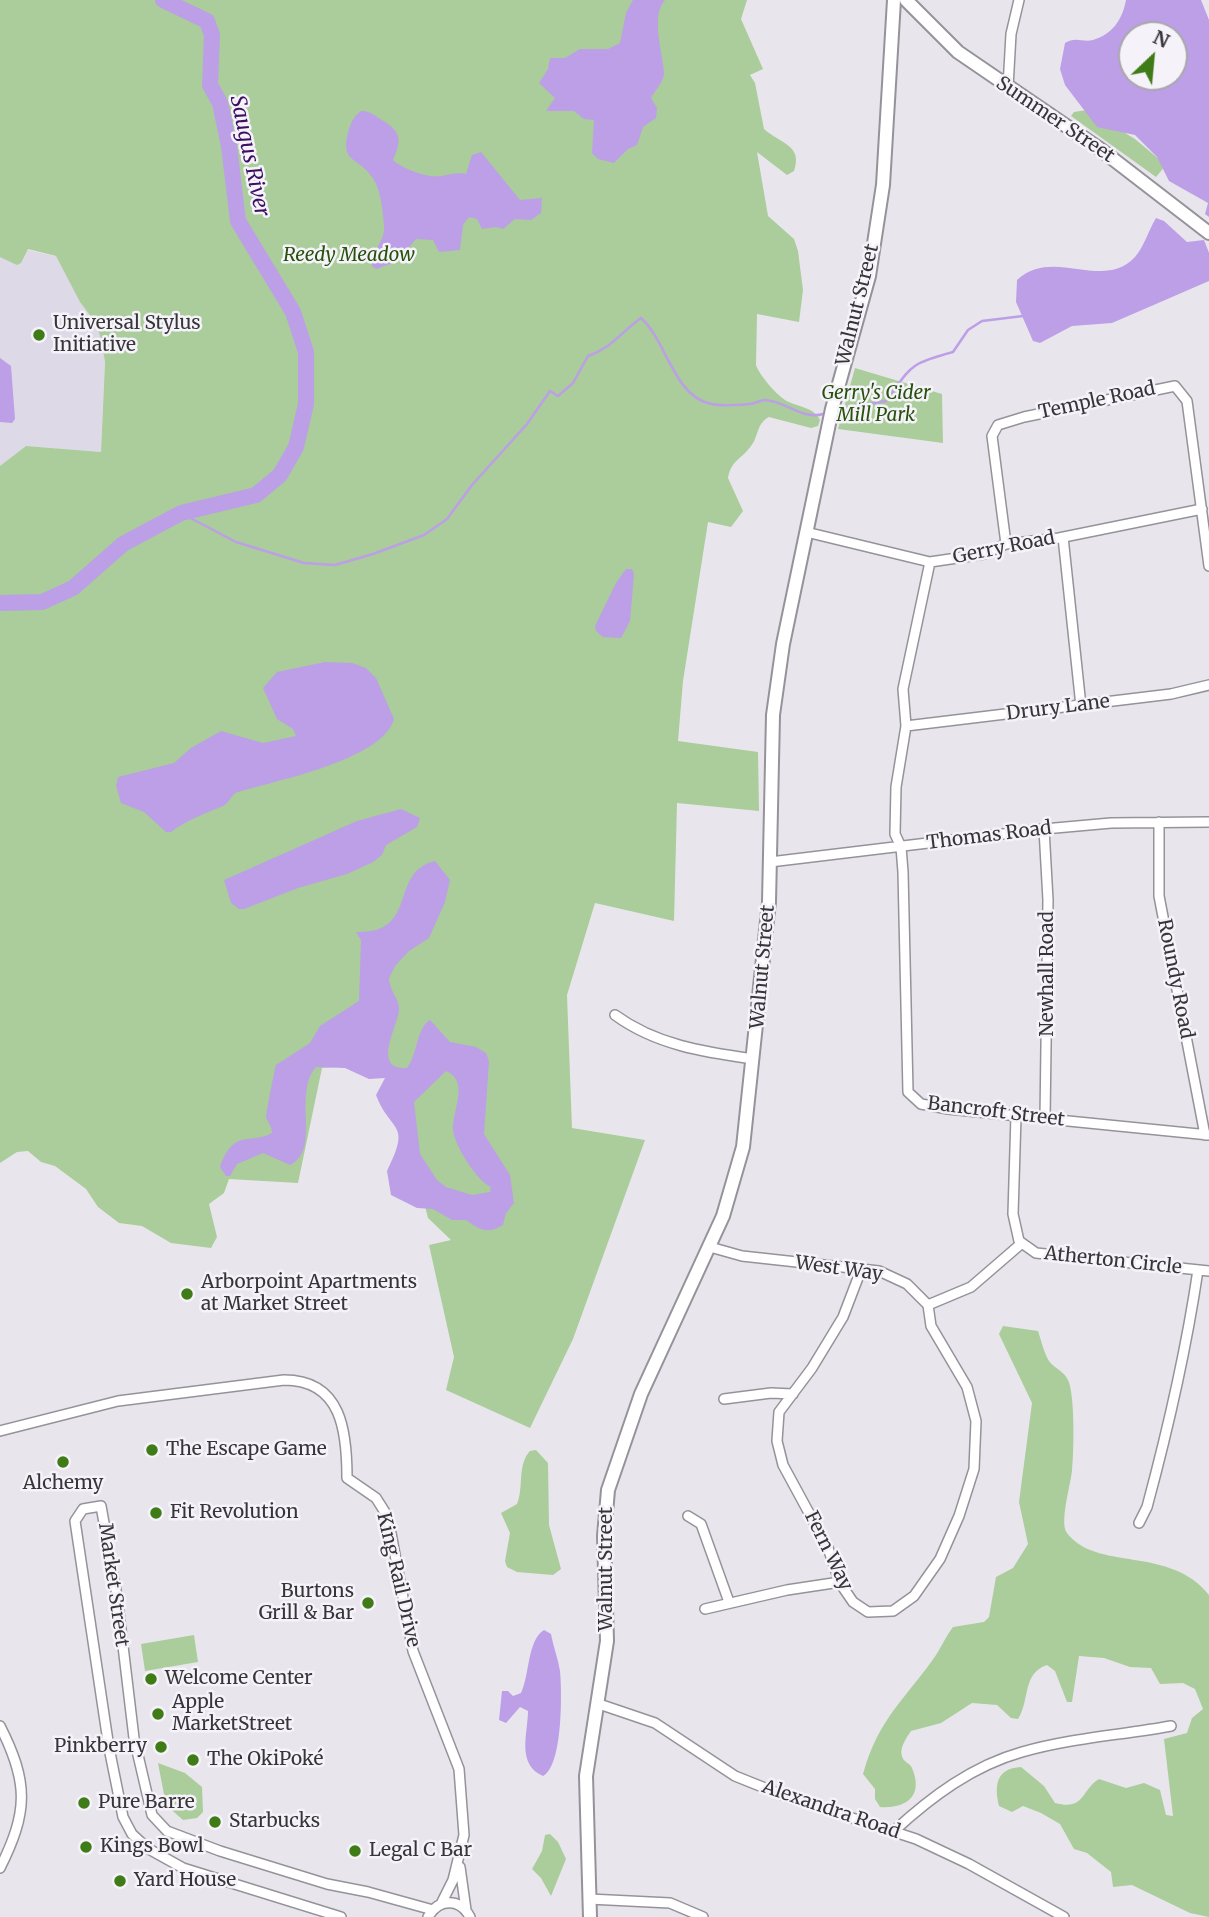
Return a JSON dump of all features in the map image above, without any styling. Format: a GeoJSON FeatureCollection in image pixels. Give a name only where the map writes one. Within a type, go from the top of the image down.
{"type":"FeatureCollection","features":[{"type":"Feature","properties":{"kind":"main road","name":"Walnut Street"},"geometry":{"type":"LineString","coordinates":[[590,1917],[586,1776],[607,1641],[604,1536],[608,1489],[642,1394],[727,1205],[743,1149],[765,954],[773,715],[783,644],[832,409],[869,275],[883,185],[894,0]]}},
{"type":"Feature","properties":{"kind":"main road","name":"Summer Street"},"geometry":{"type":"LineString","coordinates":[[906,0],[944,41],[1100,149],[1209,233]]}},
{"type":"Feature","properties":{"kind":"street"},"geometry":{"type":"LineString","coordinates":[[1008,87],[1011,34],[1019,0]]}},
{"type":"Feature","properties":{"kind":"street","name":"Temple Road"},"geometry":{"type":"LineString","coordinates":[[1006,544],[992,436],[998,425],[1024,416],[1153,388],[1175,386],[1188,401],[1209,566]]}},
{"type":"Feature","properties":{"kind":"street","name":"Gerry Road"},"geometry":{"type":"LineString","coordinates":[[806,532],[930,562],[984,554],[1006,544],[1063,537],[1202,509]]}},
{"type":"Feature","properties":{"kind":"street"},"geometry":{"type":"LineString","coordinates":[[1063,537],[1081,706]]}},
{"type":"Feature","properties":{"kind":"street"},"geometry":{"type":"LineString","coordinates":[[901,847],[895,834],[896,787],[906,726],[903,689],[930,562]]}},
{"type":"Feature","properties":{"kind":"street","name":"Drury Lane"},"geometry":{"type":"LineString","coordinates":[[906,726],[1171,694],[1209,685]]}},
{"type":"Feature","properties":{"kind":"street","name":"Thomas Road"},"geometry":{"type":"LineString","coordinates":[[770,862],[1044,829],[1159,822],[1209,822]]}},
{"type":"Feature","properties":{"kind":"street","name":"Roundy Road"},"geometry":{"type":"LineString","coordinates":[[1159,822],[1159,896],[1207,1135]]}},
{"type":"Feature","properties":{"kind":"street","name":"Newhall Road"},"geometry":{"type":"LineString","coordinates":[[1044,829],[1048,900],[1045,1119]]}},
{"type":"Feature","properties":{"kind":"street","name":"Bancroft Street"},"geometry":{"type":"LineString","coordinates":[[901,847],[908,1092],[914,1100],[930,1107],[1207,1135]]}},
{"type":"Feature","properties":{"kind":"street"},"geometry":{"type":"LineString","coordinates":[[615,1015],[634,1029],[674,1044],[753,1059]]}},
{"type":"Feature","properties":{"kind":"street","name":"Atherton Circle"},"geometry":{"type":"LineString","coordinates":[[1016,1116],[1013,1214],[1023,1243],[1036,1253],[1209,1271]]}},
{"type":"Feature","properties":{"kind":"street"},"geometry":{"type":"LineString","coordinates":[[928,1305],[971,1287],[1023,1243]]}},
{"type":"Feature","properties":{"kind":"street","name":"West Way"},"geometry":{"type":"LineString","coordinates":[[710,1247],[742,1256],[879,1271],[908,1284],[928,1305]]}},
{"type":"Feature","properties":{"kind":"street","name":"Fern Way"},"geometry":{"type":"LineString","coordinates":[[861,1270],[843,1317],[813,1368],[779,1412],[777,1441],[783,1465],[828,1548],[840,1582],[853,1602],[868,1612],[893,1611],[914,1596],[940,1559],[959,1516],[974,1469],[976,1421],[967,1387],[931,1326],[928,1305]]}},
{"type":"Feature","properties":{"kind":"street"},"geometry":{"type":"LineString","coordinates":[[1139,1524],[1147,1507],[1175,1397],[1188,1340],[1198,1270]]}},
{"type":"Feature","properties":{"kind":"street","name":"King Rail Drive"},"geometry":{"type":"LineString","coordinates":[[0,1431],[118,1401],[284,1380],[311,1384],[330,1397],[340,1418],[347,1449],[347,1478],[376,1499],[388,1517],[413,1651],[457,1761],[464,1835],[459,1862],[434,1910]]}},
{"type":"Feature","properties":{"kind":"street"},"geometry":{"type":"LineString","coordinates":[[724,1399],[771,1393],[793,1394]]}},
{"type":"Feature","properties":{"kind":"street","name":"Market Street"},"geometry":{"type":"LineString","coordinates":[[341,1917],[183,1868],[147,1848],[132,1834],[123,1817],[109,1748],[75,1521],[83,1509],[102,1506],[117,1596],[134,1738],[152,1815],[167,1831],[220,1851],[327,1884],[434,1910],[456,1903],[468,1913]]}},
{"type":"Feature","properties":{"kind":"street"},"geometry":{"type":"LineString","coordinates":[[688,1516],[701,1524],[729,1602]]}},
{"type":"Feature","properties":{"kind":"street"},"geometry":{"type":"LineString","coordinates":[[705,1609],[729,1602],[840,1582]]}},
{"type":"Feature","properties":{"kind":"street","name":"Alexandra Road"},"geometry":{"type":"LineString","coordinates":[[598,1704],[655,1723],[735,1776],[785,1796],[894,1831],[970,1864],[1060,1916]]}},
{"type":"Feature","properties":{"kind":"street"},"geometry":{"type":"LineString","coordinates":[[0,1726],[17,1762],[23,1805],[20,1823],[0,1868]]}},
{"type":"Feature","properties":{"kind":"street"},"geometry":{"type":"LineString","coordinates":[[894,1831],[927,1801],[947,1788],[979,1769],[1022,1752],[1171,1726]]}},
{"type":"Feature","properties":{"kind":"street","name":"King Rail Drive"},"geometry":{"type":"LineString","coordinates":[[459,1862],[468,1913]]}},
{"type":"Feature","properties":{"kind":"street"},"geometry":{"type":"LineString","coordinates":[[589,1899],[670,1903],[703,1917]]}},
{"type":"Feature","properties":{"kind":"shaded area"},"geometry":{"type":"Polygon","coordinates":[[[633,0],[665,0],[658,15],[664,76],[651,98],[657,108],[656,118],[643,127],[637,145],[628,149],[614,163],[598,159],[592,153],[594,120],[584,119],[574,111],[546,111],[555,98],[539,83],[548,69],[550,58],[565,58],[580,49],[608,49],[620,43],[626,13],[633,0]]]}},
{"type":"Feature","properties":{"kind":"shaded area"},"geometry":{"type":"Polygon","coordinates":[[[1126,0],[1201,0],[1209,20],[1209,217],[1205,214],[1208,203],[1169,181],[1157,157],[1135,135],[1097,127],[1065,85],[1060,69],[1065,43],[1073,40],[1093,40],[1106,34],[1118,22],[1118,91],[1188,91],[1188,21],[1119,20],[1126,0]]]}},
{"type":"Feature","properties":{"kind":"shaded area"},"geometry":{"type":"Polygon","coordinates":[[[361,111],[374,115],[395,130],[398,148],[393,160],[400,165],[431,176],[466,174],[472,155],[481,152],[520,200],[542,198],[541,213],[531,220],[515,219],[503,229],[482,229],[477,219],[469,217],[463,225],[460,250],[439,252],[433,240],[416,239],[398,261],[376,269],[372,266],[373,256],[384,231],[379,194],[372,177],[351,158],[346,148],[350,126],[361,111]]]}},
{"type":"Feature","properties":{"kind":"shaded area"},"geometry":{"type":"Polygon","coordinates":[[[1156,218],[1164,221],[1187,242],[1204,240],[1209,253],[1209,281],[1112,323],[1072,326],[1040,343],[1033,341],[1016,302],[1017,280],[1031,271],[1046,267],[1108,271],[1122,267],[1135,257],[1156,218]]]}},
{"type":"Feature","properties":{"kind":"shaded area"},"geometry":{"type":"Polygon","coordinates":[[[0,244],[59,257],[106,335],[101,452],[26,446],[0,467],[0,244]]]}},
{"type":"Feature","properties":{"kind":"shaded area"},"geometry":{"type":"Polygon","coordinates":[[[0,358],[11,366],[15,419],[12,423],[0,422],[0,358]]]}},
{"type":"Feature","properties":{"kind":"shaded area"},"geometry":{"type":"Polygon","coordinates":[[[626,569],[632,569],[634,574],[630,621],[621,638],[603,637],[596,631],[595,626],[626,569]]]}},
{"type":"Feature","properties":{"kind":"shaded area"},"geometry":{"type":"Polygon","coordinates":[[[325,662],[352,663],[366,668],[376,678],[394,719],[386,733],[370,746],[325,767],[238,792],[225,805],[171,832],[166,832],[144,812],[121,803],[116,786],[118,777],[174,763],[191,748],[221,731],[263,743],[296,736],[293,729],[277,719],[263,688],[277,672],[325,662]]]}},
{"type":"Feature","properties":{"kind":"shaded area"},"geometry":{"type":"Polygon","coordinates":[[[401,809],[420,818],[417,827],[386,845],[382,855],[373,862],[347,874],[298,888],[244,909],[231,903],[224,880],[357,821],[401,809]]]}},
{"type":"Feature","properties":{"kind":"shaded area"},"geometry":{"type":"Polygon","coordinates":[[[435,861],[450,880],[445,902],[429,938],[409,951],[395,966],[389,978],[399,1009],[388,1054],[390,1062],[396,1067],[407,1068],[422,1029],[430,1020],[450,1042],[476,1047],[486,1053],[489,1061],[484,1134],[510,1175],[514,1203],[506,1213],[503,1225],[492,1230],[479,1228],[466,1220],[452,1220],[433,1209],[417,1208],[391,1195],[387,1171],[398,1144],[398,1135],[376,1095],[385,1078],[369,1079],[345,1068],[316,1067],[309,1078],[306,1092],[306,1135],[299,1158],[290,1165],[263,1153],[237,1164],[230,1176],[226,1176],[220,1167],[225,1155],[237,1142],[272,1133],[266,1117],[276,1065],[310,1043],[320,1026],[359,1001],[361,940],[356,932],[376,930],[389,923],[397,913],[412,877],[421,867],[435,861]],[[446,1071],[414,1102],[420,1154],[437,1180],[446,1187],[472,1195],[490,1192],[491,1187],[473,1170],[455,1137],[453,1122],[458,1089],[453,1076],[446,1071]]]}},
{"type":"Feature","properties":{"kind":"shaded area"},"geometry":{"type":"Polygon","coordinates":[[[544,1630],[551,1634],[560,1671],[561,1695],[558,1744],[550,1769],[543,1776],[529,1764],[526,1756],[528,1711],[520,1707],[506,1723],[499,1720],[502,1691],[508,1691],[513,1696],[521,1693],[534,1642],[544,1630]]]}},
{"type":"Feature","properties":{"kind":"green space","name":"Reedy Meadow"},"geometry":{"type":"Polygon","coordinates":[[[0,0],[747,0],[741,19],[763,69],[750,75],[755,83],[764,129],[789,146],[796,156],[794,171],[787,175],[757,152],[768,216],[794,239],[803,290],[799,322],[757,314],[756,365],[764,379],[781,397],[814,412],[820,420],[818,426],[811,428],[769,417],[762,423],[748,450],[734,463],[728,478],[743,511],[731,527],[708,522],[683,681],[678,741],[758,752],[759,811],[677,803],[674,921],[595,903],[567,995],[572,1128],[645,1140],[573,1339],[530,1428],[446,1390],[454,1357],[429,1245],[451,1240],[428,1218],[395,1086],[373,1064],[322,1068],[298,1183],[229,1179],[224,1193],[209,1204],[217,1237],[211,1248],[171,1243],[142,1226],[119,1223],[98,1207],[86,1189],[55,1166],[41,1162],[28,1151],[17,1152],[0,1163],[0,466],[26,446],[101,452],[105,362],[96,323],[80,302],[56,256],[28,249],[21,263],[17,265],[0,257],[0,0]]]}},
{"type":"Feature","properties":{"kind":"green space"},"geometry":{"type":"Polygon","coordinates":[[[1087,110],[1135,139],[1166,165],[1156,177],[1071,116],[1074,112],[1087,110]]]}},
{"type":"Feature","properties":{"kind":"green space","name":"Gerry's Cider Mill Park"},"geometry":{"type":"Polygon","coordinates":[[[855,368],[942,394],[943,443],[838,429],[855,368]]]}},
{"type":"Feature","properties":{"kind":"green space"},"geometry":{"type":"Polygon","coordinates":[[[1003,1326],[1038,1331],[1049,1361],[1066,1377],[1070,1387],[1073,1450],[1064,1521],[1067,1533],[1080,1545],[1096,1552],[1174,1570],[1193,1580],[1209,1595],[1209,1917],[1190,1913],[1132,1885],[1113,1887],[1111,1872],[1087,1853],[1074,1849],[1060,1824],[1023,1806],[1012,1812],[999,1806],[999,1779],[1006,1771],[1021,1767],[1044,1786],[1055,1803],[1065,1805],[1077,1802],[1099,1779],[1126,1788],[1144,1783],[1160,1790],[1166,1815],[1173,1816],[1164,1739],[1187,1733],[1192,1718],[1203,1709],[1195,1689],[1183,1683],[1160,1684],[1151,1668],[1130,1667],[1104,1658],[1079,1656],[1072,1702],[1067,1702],[1055,1671],[1047,1665],[1039,1669],[1030,1681],[1018,1719],[1011,1718],[997,1705],[972,1703],[941,1723],[911,1731],[901,1753],[912,1768],[916,1786],[910,1799],[898,1806],[880,1807],[875,1799],[875,1789],[863,1774],[869,1754],[885,1723],[936,1655],[953,1627],[984,1622],[989,1617],[996,1577],[1013,1568],[1028,1544],[1019,1502],[1032,1403],[999,1334],[1003,1326]]]}},
{"type":"Feature","properties":{"kind":"green space"},"geometry":{"type":"Polygon","coordinates":[[[536,1450],[548,1463],[549,1525],[561,1569],[553,1575],[517,1572],[507,1567],[505,1561],[510,1533],[501,1513],[517,1504],[523,1463],[530,1451],[536,1450]]]}},
{"type":"Feature","properties":{"kind":"green space"},"geometry":{"type":"Polygon","coordinates":[[[194,1635],[198,1662],[145,1671],[141,1644],[194,1635]]]}},
{"type":"Feature","properties":{"kind":"green space"},"geometry":{"type":"Polygon","coordinates":[[[158,1763],[185,1773],[202,1787],[203,1812],[197,1818],[183,1820],[166,1805],[158,1763]]]}},
{"type":"Feature","properties":{"kind":"green space"},"geometry":{"type":"Polygon","coordinates":[[[550,1834],[558,1842],[566,1859],[551,1896],[541,1878],[532,1869],[542,1851],[545,1835],[550,1834]]]}},
{"type":"Feature","properties":{"kind":"waterway","name":"Saugus River"},"geometry":{"type":"LineString","coordinates":[[0,603],[42,602],[73,588],[123,544],[181,513],[256,495],[280,475],[296,447],[306,404],[306,352],[293,312],[238,221],[229,146],[220,103],[210,85],[212,35],[207,21],[163,0]]}},
{"type":"Feature","properties":{"kind":"waterway"},"geometry":{"type":"LineString","coordinates":[[839,409],[886,401],[912,368],[953,352],[968,330],[982,321],[1023,316]]}},
{"type":"Feature","properties":{"kind":"waterway"},"geometry":{"type":"LineString","coordinates":[[181,513],[236,542],[304,563],[335,565],[424,535],[447,519],[472,485],[527,424],[550,391],[558,396],[573,383],[588,356],[610,344],[641,318],[658,340],[680,380],[699,400],[725,405],[752,404],[765,400],[808,414],[823,414]]}},
{"type":"Feature","properties":{"kind":"place","name":"Universal Stylus Initiative"},"geometry":{"type":"Point","coordinates":[39,335]}},
{"type":"Feature","properties":{"kind":"place","name":"Arborpoint Apartments at Market Street"},"geometry":{"type":"Point","coordinates":[187,1294]}},
{"type":"Feature","properties":{"kind":"place","name":"The Escape Game"},"geometry":{"type":"Point","coordinates":[152,1450]}},
{"type":"Feature","properties":{"kind":"place","name":"Alchemy"},"geometry":{"type":"Point","coordinates":[63,1462]}},
{"type":"Feature","properties":{"kind":"place","name":"Fit Revolution"},"geometry":{"type":"Point","coordinates":[156,1513]}},
{"type":"Feature","properties":{"kind":"place","name":"Burtons Grill & Bar"},"geometry":{"type":"Point","coordinates":[368,1603]}},
{"type":"Feature","properties":{"kind":"place","name":"Welcome Center"},"geometry":{"type":"Point","coordinates":[151,1679]}},
{"type":"Feature","properties":{"kind":"place","name":"Apple MarketStreet"},"geometry":{"type":"Point","coordinates":[158,1714]}},
{"type":"Feature","properties":{"kind":"place","name":"Pinkberry"},"geometry":{"type":"Point","coordinates":[161,1747]}},
{"type":"Feature","properties":{"kind":"place","name":"The OkiPoké"},"geometry":{"type":"Point","coordinates":[193,1760]}},
{"type":"Feature","properties":{"kind":"place","name":"Pure Barre"},"geometry":{"type":"Point","coordinates":[84,1803]}},
{"type":"Feature","properties":{"kind":"place","name":"Starbucks"},"geometry":{"type":"Point","coordinates":[215,1822]}},
{"type":"Feature","properties":{"kind":"place","name":"Kings Bowl"},"geometry":{"type":"Point","coordinates":[86,1847]}},
{"type":"Feature","properties":{"kind":"place","name":"Legal C Bar"},"geometry":{"type":"Point","coordinates":[355,1851]}},
{"type":"Feature","properties":{"kind":"place","name":"Yard House"},"geometry":{"type":"Point","coordinates":[120,1881]}}]}
